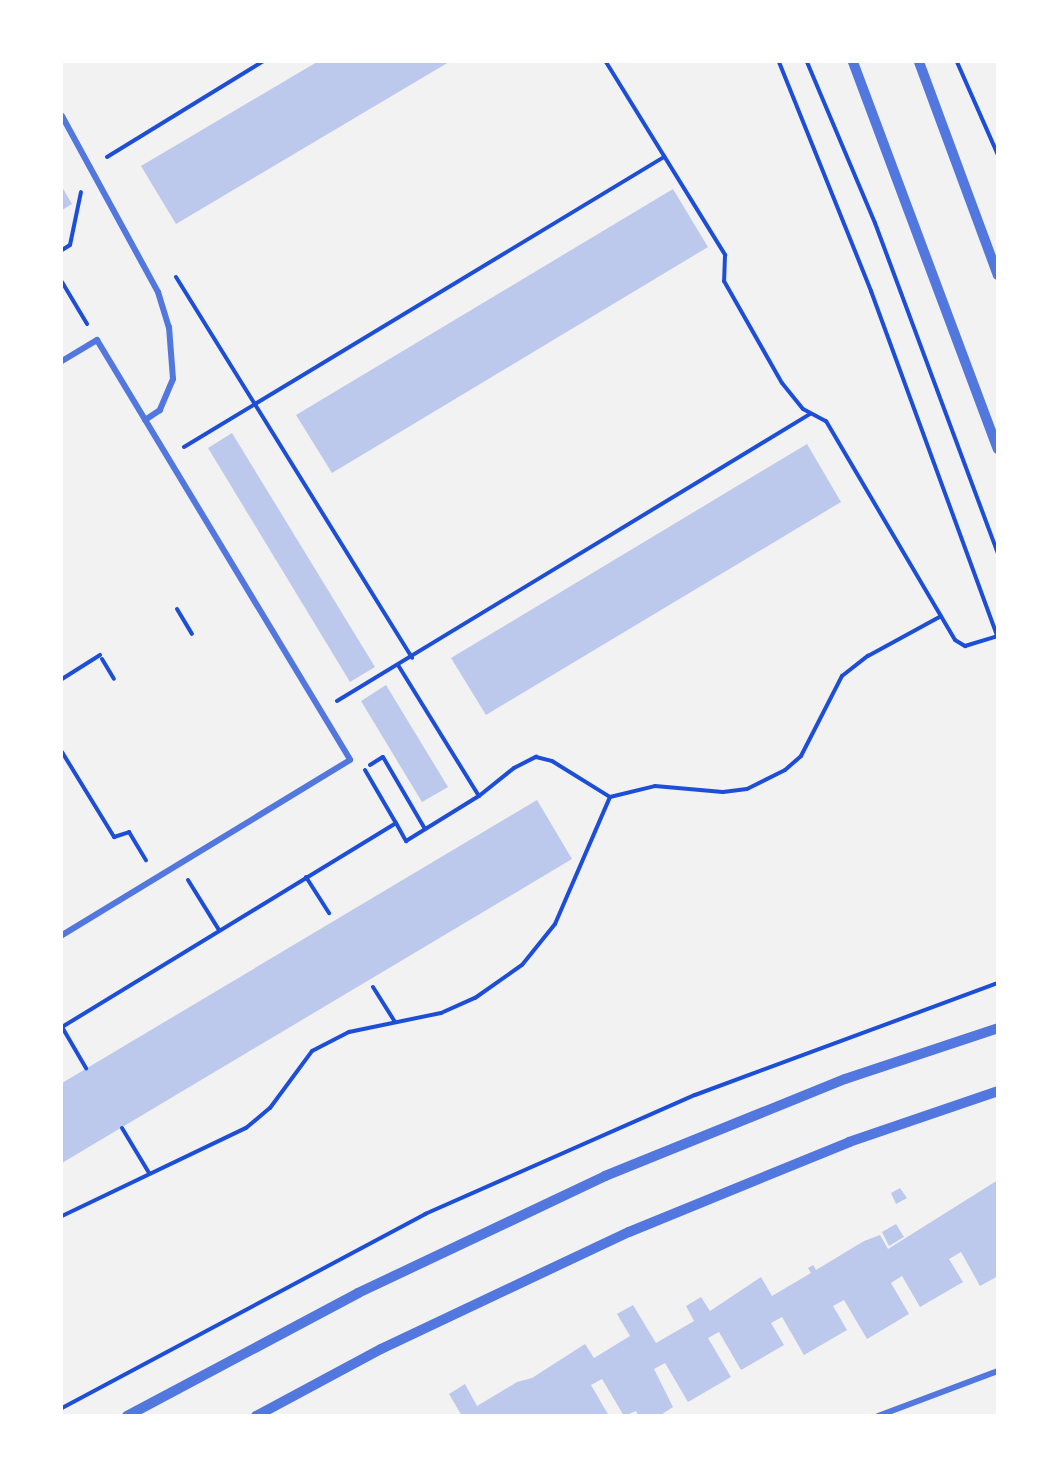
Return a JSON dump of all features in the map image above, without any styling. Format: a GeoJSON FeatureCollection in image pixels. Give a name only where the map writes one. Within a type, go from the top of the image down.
{"type":"FeatureCollection","features":[{"type":"Feature","properties":{"kind":"street"},"geometry":{"type":"LineString","coordinates":[[853,62],[998,449]]}},
{"type":"Feature","properties":{"kind":"street"},"geometry":{"type":"LineString","coordinates":[[919,62],[998,275]]}},
{"type":"Feature","properties":{"kind":"street"},"geometry":{"type":"LineString","coordinates":[[62,116],[88,168],[158,292],[169,327],[173,379],[160,410],[145,420]]}},
{"type":"Feature","properties":{"kind":"street"},"geometry":{"type":"LineString","coordinates":[[62,361],[97,340],[350,760],[62,935]]}},
{"type":"Feature","properties":{"kind":"street"},"geometry":{"type":"LineString","coordinates":[[127,1416],[358,1293],[605,1176],[845,1079],[998,1028]]}},
{"type":"Feature","properties":{"kind":"street"},"geometry":{"type":"LineString","coordinates":[[256,1416],[381,1349],[629,1232],[849,1142],[998,1091]]}},
{"type":"Feature","properties":{"kind":"street"},"geometry":{"type":"LineString","coordinates":[[878,1416],[998,1371]]}},
{"type":"Feature","properties":{"kind":"path"},"geometry":{"type":"LineString","coordinates":[[62,250],[70,245],[88,168],[262,62]]}},
{"type":"Feature","properties":{"kind":"path"},"geometry":{"type":"LineString","coordinates":[[606,62],[725,255],[724,281],[782,383],[803,409],[825,421],[955,640],[965,646],[997,637],[871,291],[779,62]]}},
{"type":"Feature","properties":{"kind":"path"},"geometry":{"type":"LineString","coordinates":[[807,62],[875,223],[998,554]]}},
{"type":"Feature","properties":{"kind":"path"},"geometry":{"type":"LineString","coordinates":[[957,62],[998,156]]}},
{"type":"Feature","properties":{"kind":"path"},"geometry":{"type":"LineString","coordinates":[[199,438],[664,157]]}},
{"type":"Feature","properties":{"kind":"path"},"geometry":{"type":"LineString","coordinates":[[169,266],[412,658]]}},
{"type":"Feature","properties":{"kind":"path"},"geometry":{"type":"LineString","coordinates":[[62,282],[76,307]]}},
{"type":"Feature","properties":{"kind":"path"},"geometry":{"type":"LineString","coordinates":[[346,696],[811,414]]}},
{"type":"Feature","properties":{"kind":"path"},"geometry":{"type":"LineString","coordinates":[[177,609],[192,634]]}},
{"type":"Feature","properties":{"kind":"path"},"geometry":{"type":"LineString","coordinates":[[375,788],[406,841],[479,796],[514,768],[536,757],[552,761],[610,797],[655,786],[723,792],[747,789],[785,770],[801,756],[842,676],[868,656],[940,616]]}},
{"type":"Feature","properties":{"kind":"path"},"geometry":{"type":"LineString","coordinates":[[62,679],[101,657],[114,679]]}},
{"type":"Feature","properties":{"kind":"path"},"geometry":{"type":"LineString","coordinates":[[398,665],[479,796]]}},
{"type":"Feature","properties":{"kind":"path"},"geometry":{"type":"LineString","coordinates":[[62,752],[114,837],[129,832],[156,878]]}},
{"type":"Feature","properties":{"kind":"path"},"geometry":{"type":"LineString","coordinates":[[364,769],[383,757],[425,830]]}},
{"type":"Feature","properties":{"kind":"path"},"geometry":{"type":"LineString","coordinates":[[62,1216],[246,1128],[270,1108],[312,1050],[349,1032],[441,1013],[475,998],[522,965],[555,924],[610,797]]}},
{"type":"Feature","properties":{"kind":"path"},"geometry":{"type":"LineString","coordinates":[[86,1068],[62,1027],[396,823]]}},
{"type":"Feature","properties":{"kind":"path"},"geometry":{"type":"LineString","coordinates":[[306,877],[329,913]]}},
{"type":"Feature","properties":{"kind":"path"},"geometry":{"type":"LineString","coordinates":[[197,894],[219,930]]}},
{"type":"Feature","properties":{"kind":"path"},"geometry":{"type":"LineString","coordinates":[[62,1408],[425,1214],[695,1095],[998,983]]}},
{"type":"Feature","properties":{"kind":"path"},"geometry":{"type":"LineString","coordinates":[[374,987],[395,1022]]}},
{"type":"Feature","properties":{"kind":"path"},"geometry":{"type":"LineString","coordinates":[[122,1128],[149,1173]]}},
{"type":"Feature","properties":{"kind":"building"},"geometry":{"type":"Polygon","coordinates":[[[317,62],[449,62],[176,224],[141,166],[317,62]]]}},
{"type":"Feature","properties":{"kind":"building"},"geometry":{"type":"Polygon","coordinates":[[[62,187],[72,204],[62,210],[62,187]]]}},
{"type":"Feature","properties":{"kind":"building"},"geometry":{"type":"Polygon","coordinates":[[[673,189],[708,247],[332,473],[296,415],[673,189]]]}},
{"type":"Feature","properties":{"kind":"building"},"geometry":{"type":"Polygon","coordinates":[[[232,433],[375,667],[350,682],[208,448],[232,433]]]}},
{"type":"Feature","properties":{"kind":"building"},"geometry":{"type":"Polygon","coordinates":[[[807,444],[841,502],[486,715],[451,658],[807,444]]]}},
{"type":"Feature","properties":{"kind":"building"},"geometry":{"type":"Polygon","coordinates":[[[386,685],[448,787],[422,802],[361,701],[386,685]]]}},
{"type":"Feature","properties":{"kind":"building"},"geometry":{"type":"Polygon","coordinates":[[[537,800],[572,859],[62,1163],[62,1083],[537,800]]]}},
{"type":"Feature","properties":{"kind":"building"},"geometry":{"type":"Polygon","coordinates":[[[998,1180],[998,1276],[980,1286],[961,1252],[949,1259],[963,1282],[920,1307],[902,1276],[891,1283],[909,1314],[867,1339],[844,1300],[833,1306],[847,1330],[804,1355],[782,1317],[771,1323],[784,1345],[741,1370],[719,1332],[708,1338],[731,1377],[688,1402],[665,1363],[654,1369],[673,1407],[659,1416],[639,1416],[636,1411],[624,1416],[602,1379],[591,1385],[609,1416],[462,1416],[449,1394],[465,1384],[477,1406],[517,1382],[532,1378],[585,1344],[594,1358],[630,1336],[617,1314],[633,1305],[656,1343],[694,1321],[686,1306],[701,1297],[710,1311],[761,1277],[772,1296],[811,1273],[808,1268],[813,1265],[816,1270],[864,1241],[880,1235],[888,1249],[998,1180]]]}},
{"type":"Feature","properties":{"kind":"building"},"geometry":{"type":"Polygon","coordinates":[[[900,1188],[907,1198],[896,1204],[891,1193],[900,1188]]]}},
{"type":"Feature","properties":{"kind":"building"},"geometry":{"type":"Polygon","coordinates":[[[896,1224],[904,1237],[889,1246],[882,1232],[896,1224]]]}}]}
